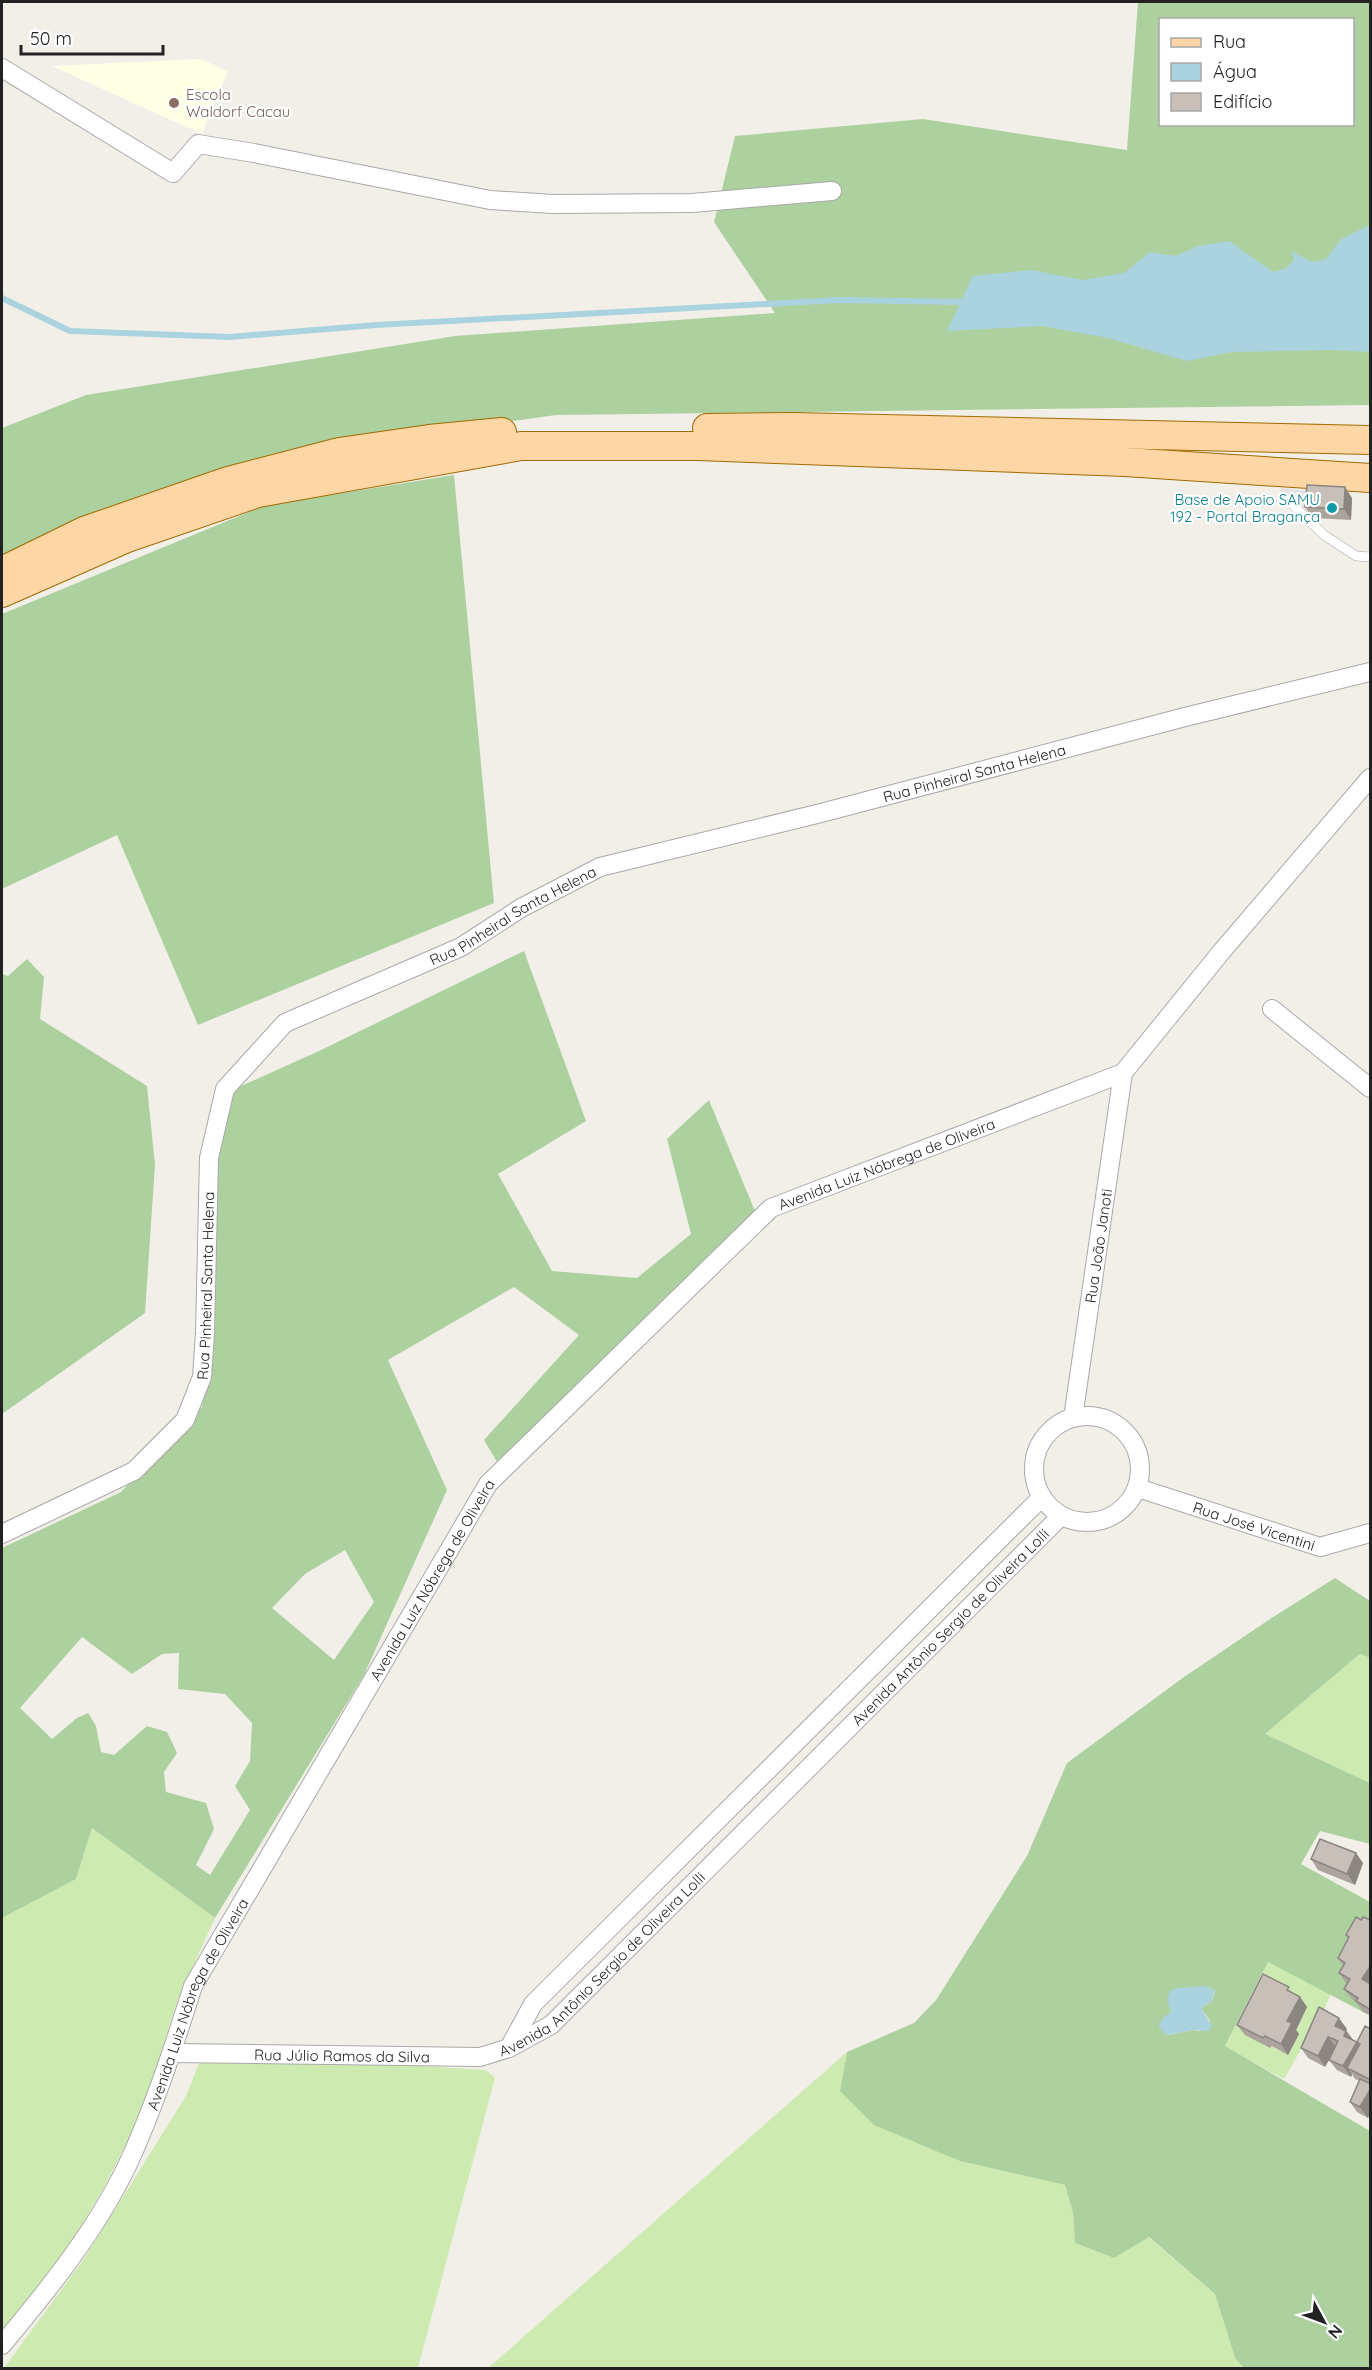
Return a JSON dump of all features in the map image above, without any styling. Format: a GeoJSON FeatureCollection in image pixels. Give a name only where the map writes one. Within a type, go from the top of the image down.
{"type":"FeatureCollection","features":[{"type":"Feature","properties":{"kind":"main road"},"geometry":{"type":"LineString","coordinates":[[2,571],[84,531],[228,481],[339,452],[440,438],[525,430],[794,427],[1371,440]]}},
{"type":"Feature","properties":{"kind":"main road"},"geometry":{"type":"LineString","coordinates":[[2,593],[127,538],[258,493],[521,446],[710,446],[1125,462],[1371,478]]}},
{"type":"Feature","properties":{"kind":"street"},"geometry":{"type":"LineString","coordinates":[[2,68],[172,172],[198,144],[490,200],[553,204],[692,202],[831,191]]}},
{"type":"Feature","properties":{"kind":"street","name":"Rua Pinheiral Santa Helena"},"geometry":{"type":"LineString","coordinates":[[2,1534],[134,1471],[185,1420],[202,1377],[209,1158],[225,1089],[285,1023],[461,947],[521,908],[600,867],[821,813],[1185,717],[1371,672]]}},
{"type":"Feature","properties":{"kind":"street"},"geometry":{"type":"LineString","coordinates":[[1123,1073],[1222,951],[1371,778]]}},
{"type":"Feature","properties":{"kind":"street"},"geometry":{"type":"LineString","coordinates":[[1272,1009],[1371,1088]]}},
{"type":"Feature","properties":{"kind":"street","name":"Rua João Janoti"},"geometry":{"type":"LineString","coordinates":[[1073,1418],[1123,1073]]}},
{"type":"Feature","properties":{"kind":"street","name":"Avenida Luiz Nóbrega de Oliveira"},"geometry":{"type":"LineString","coordinates":[[2,2345],[40,2300],[92,2226],[126,2166],[172,2053],[193,1986],[488,1484],[771,1208],[1123,1073]]}},
{"type":"Feature","properties":{"kind":"street"},"geometry":{"type":"LineString","coordinates":[[1090,1415],[1106,1419],[1121,1427],[1132,1439],[1139,1455],[1141,1471],[1138,1488],[1128,1504],[1114,1516],[1097,1522],[1078,1522],[1061,1516],[1047,1505],[1037,1489],[1033,1470],[1036,1452],[1045,1436],[1058,1425],[1073,1418],[1090,1415]]}},
{"type":"Feature","properties":{"kind":"street","name":"Rua José Vicentini"},"geometry":{"type":"LineString","coordinates":[[1138,1488],[1320,1547],[1371,1533]]}},
{"type":"Feature","properties":{"kind":"street","name":"Avenida Antônio Sergio de Oliveira Lolli"},"geometry":{"type":"LineString","coordinates":[[509,2049],[533,2004],[1042,1497]]}},
{"type":"Feature","properties":{"kind":"street","name":"Avenida Antônio Sergio de Oliveira Lolli"},"geometry":{"type":"LineString","coordinates":[[509,2049],[551,2025],[1061,1516]]}},
{"type":"Feature","properties":{"kind":"street","name":"Rua Júlio Ramos da Silva"},"geometry":{"type":"LineString","coordinates":[[172,2053],[480,2057],[509,2049]]}},
{"type":"Feature","properties":{"kind":"lane"},"geometry":{"type":"LineString","coordinates":[[1293,506],[1324,535],[1356,556],[1371,556]]}},
{"type":"Feature","properties":{"kind":"shaded area","name":"Escola Waldorf Cacau"},"geometry":{"type":"Polygon","coordinates":[[[200,59],[228,71],[202,134],[52,66],[200,59]]]}},
{"type":"Feature","properties":{"kind":"shaded area"},"geometry":{"type":"Polygon","coordinates":[[[1281,488],[1308,491],[1306,507],[1279,504],[1281,488]]]}},
{"type":"Feature","properties":{"kind":"green space"},"geometry":{"type":"Polygon","coordinates":[[[1138,2],[1370,2],[1370,405],[556,415],[376,440],[2,559],[2,428],[86,395],[455,336],[775,313],[714,222],[735,136],[923,119],[1127,150],[1138,2]]]}},
{"type":"Feature","properties":{"kind":"green space"},"geometry":{"type":"Polygon","coordinates":[[[454,475],[494,903],[198,1025],[117,835],[2,889],[2,614],[263,506],[454,475]]]}},
{"type":"Feature","properties":{"kind":"green space"},"geometry":{"type":"Polygon","coordinates":[[[524,951],[586,1121],[498,1174],[552,1271],[637,1278],[691,1234],[667,1139],[709,1100],[757,1216],[499,1465],[484,1440],[579,1335],[514,1287],[388,1360],[447,1490],[364,1675],[215,1918],[92,1828],[76,1879],[2,1918],[2,1548],[121,1492],[202,1407],[213,1319],[212,1158],[230,1091],[319,1051],[524,951]],[[345,1550],[305,1574],[272,1608],[334,1660],[374,1602],[345,1550]],[[82,1637],[20,1708],[52,1739],[77,1718],[88,1713],[96,1726],[101,1752],[114,1755],[147,1726],[167,1732],[177,1753],[164,1772],[166,1792],[206,1803],[214,1829],[196,1865],[210,1875],[250,1810],[235,1786],[250,1761],[252,1723],[225,1694],[178,1689],[179,1653],[162,1654],[132,1674],[82,1637]]]}},
{"type":"Feature","properties":{"kind":"green space"},"geometry":{"type":"Polygon","coordinates":[[[27,959],[44,977],[40,1019],[147,1086],[155,1165],[145,1313],[2,1414],[2,974],[8,976],[27,959]]]}},
{"type":"Feature","properties":{"kind":"green space"},"geometry":{"type":"Polygon","coordinates":[[[1335,1578],[1370,1601],[1370,1658],[1360,1654],[1265,1734],[1370,1783],[1370,1844],[1320,1831],[1301,1864],[1370,1902],[1366,2009],[1363,2012],[1268,1962],[1225,2046],[1370,2131],[1370,2368],[1244,2368],[1235,2358],[1215,2294],[1149,2237],[1114,2258],[1075,2243],[1073,2213],[1065,2185],[960,2161],[874,2125],[840,2091],[847,2052],[914,2023],[936,2000],[1027,1856],[1067,1763],[1184,1677],[1335,1578]],[[1205,1986],[1169,2004],[1171,2012],[1167,2035],[1193,2030],[1200,2031],[1210,2021],[1201,2008],[1212,2001],[1215,1991],[1205,1986]]]}},
{"type":"Feature","properties":{"kind":"green space"},"geometry":{"type":"Polygon","coordinates":[[[1360,1654],[1370,1658],[1370,1783],[1265,1734],[1360,1654]]]}},
{"type":"Feature","properties":{"kind":"green space"},"geometry":{"type":"Polygon","coordinates":[[[92,1828],[215,1918],[178,1999],[140,2116],[107,2182],[57,2268],[2,2336],[2,1918],[76,1879],[92,1828]]]}},
{"type":"Feature","properties":{"kind":"green space"},"geometry":{"type":"Polygon","coordinates":[[[1268,1962],[1331,1993],[1324,2010],[1284,2079],[1225,2047],[1268,1962]],[[1307,2007],[1270,2048],[1272,2046],[1289,2054],[1295,2032],[1307,2007]]]}},
{"type":"Feature","properties":{"kind":"green space"},"geometry":{"type":"Polygon","coordinates":[[[847,2052],[840,2091],[960,2161],[1065,2185],[1073,2213],[1075,2243],[1114,2258],[1148,2237],[1215,2294],[1235,2358],[1244,2368],[488,2368],[847,2052]]]}},
{"type":"Feature","properties":{"kind":"green space"},"geometry":{"type":"Polygon","coordinates":[[[203,2053],[486,2070],[495,2078],[418,2368],[4,2368],[84,2259],[186,2096],[203,2053]]]}},
{"type":"Feature","properties":{"kind":"water"},"geometry":{"type":"Polygon","coordinates":[[[1370,225],[1370,352],[1330,350],[1232,352],[1187,361],[1108,338],[1042,326],[947,331],[973,276],[1031,270],[1083,280],[1124,273],[1150,252],[1176,256],[1198,246],[1229,241],[1273,272],[1287,268],[1294,259],[1291,251],[1312,262],[1326,259],[1341,239],[1370,225]]]}},
{"type":"Feature","properties":{"kind":"water"},"geometry":{"type":"Polygon","coordinates":[[[1205,1986],[1215,1990],[1212,2001],[1201,2008],[1212,2026],[1208,2031],[1193,2030],[1167,2035],[1159,2028],[1161,2020],[1171,2012],[1167,2000],[1170,1991],[1178,1988],[1205,1986]]]}},
{"type":"Feature","properties":{"kind":"building"},"geometry":{"type":"Polygon","coordinates":[[[1307,485],[1345,487],[1344,509],[1305,507],[1307,485]]]}},
{"type":"Feature","properties":{"kind":"building"},"geometry":{"type":"Polygon","coordinates":[[[1320,1839],[1356,1853],[1347,1874],[1311,1859],[1320,1839]]]}},
{"type":"Feature","properties":{"kind":"building"},"geometry":{"type":"Polygon","coordinates":[[[1356,1917],[1361,1920],[1363,1917],[1371,1920],[1371,1965],[1362,1979],[1371,1984],[1371,2010],[1356,2001],[1358,1998],[1344,1989],[1350,1979],[1339,1973],[1345,1963],[1338,1958],[1349,1937],[1346,1935],[1356,1917]]]}},
{"type":"Feature","properties":{"kind":"building"},"geometry":{"type":"Polygon","coordinates":[[[1263,1974],[1289,1987],[1287,1990],[1300,1997],[1287,2021],[1292,2023],[1281,2044],[1237,2025],[1263,1974]]]}},
{"type":"Feature","properties":{"kind":"building"},"geometry":{"type":"Polygon","coordinates":[[[1319,2007],[1339,2018],[1335,2026],[1346,2031],[1344,2036],[1357,2042],[1343,2066],[1329,2060],[1338,2041],[1328,2037],[1318,2056],[1301,2048],[1319,2007]]]}},
{"type":"Feature","properties":{"kind":"building"},"geometry":{"type":"Polygon","coordinates":[[[1365,2026],[1371,2029],[1371,2080],[1347,2068],[1360,2044],[1357,2042],[1365,2026]]]}},
{"type":"Feature","properties":{"kind":"building"},"geometry":{"type":"Polygon","coordinates":[[[1360,2079],[1371,2084],[1371,2088],[1360,2107],[1350,2102],[1360,2079]]]}},
{"type":"Feature","properties":{"kind":"waterway"},"geometry":{"type":"LineString","coordinates":[[2,298],[70,331],[230,337],[376,325],[840,300],[967,302]]}},
{"type":"Feature","properties":{"kind":"place","name":"Escola Waldorf Cacau"},"geometry":{"type":"Point","coordinates":[174,103]}},
{"type":"Feature","properties":{"kind":"place","name":"Base de Apoio SAMU 192 - Portal Bragança"},"geometry":{"type":"Point","coordinates":[1332,508]}}]}
